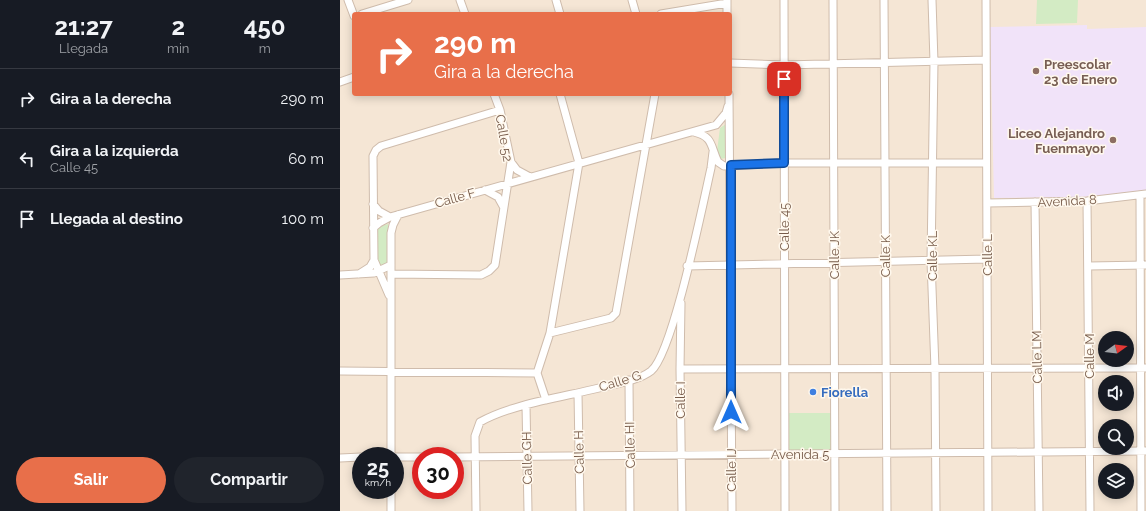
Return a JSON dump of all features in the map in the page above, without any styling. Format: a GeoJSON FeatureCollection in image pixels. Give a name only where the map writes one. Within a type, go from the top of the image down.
{"type":"FeatureCollection","features":[{"type":"Feature","properties":{"kind":"street"},"geometry":{"type":"LineString","coordinates":[[348,0],[352,12]]}},
{"type":"Feature","properties":{"kind":"street"},"geometry":{"type":"LineString","coordinates":[[369,12],[408,0]]}},
{"type":"Feature","properties":{"kind":"street"},"geometry":{"type":"LineString","coordinates":[[460,0],[464,12]]}},
{"type":"Feature","properties":{"kind":"street"},"geometry":{"type":"LineString","coordinates":[[556,0],[559,12]]}},
{"type":"Feature","properties":{"kind":"street"},"geometry":{"type":"LineString","coordinates":[[632,0],[635,12]]}},
{"type":"Feature","properties":{"kind":"street","name":"Calle 45"},"geometry":{"type":"LineString","coordinates":[[784,0],[785,511]]}},
{"type":"Feature","properties":{"kind":"street","name":"Calle JK"},"geometry":{"type":"LineString","coordinates":[[833,0],[835,511]]}},
{"type":"Feature","properties":{"kind":"street","name":"Calle K"},"geometry":{"type":"LineString","coordinates":[[884,0],[887,511]]}},
{"type":"Feature","properties":{"kind":"street","name":"Calle KL"},"geometry":{"type":"LineString","coordinates":[[932,0],[934,62],[931,261],[935,369],[936,511]]}},
{"type":"Feature","properties":{"kind":"street","name":"Calle L"},"geometry":{"type":"LineString","coordinates":[[986,0],[988,511]]}},
{"type":"Feature","properties":{"kind":"street"},"geometry":{"type":"LineString","coordinates":[[672,12],[727,2]]}},
{"type":"Feature","properties":{"kind":"street"},"geometry":{"type":"LineString","coordinates":[[732,63],[784,65],[986,60]]}},
{"type":"Feature","properties":{"kind":"street"},"geometry":{"type":"LineString","coordinates":[[340,82],[352,79]]}},
{"type":"Feature","properties":{"kind":"street","name":"Calle 52"},"geometry":{"type":"LineString","coordinates":[[495,96],[500,110],[510,162],[507,183]]}},
{"type":"Feature","properties":{"kind":"street"},"geometry":{"type":"LineString","coordinates":[[546,400],[538,373],[550,333],[579,164],[561,96]]}},
{"type":"Feature","properties":{"kind":"street"},"geometry":{"type":"LineString","coordinates":[[550,333],[611,318],[616,313],[655,96]]}},
{"type":"Feature","properties":{"kind":"street","name":"Calle F"},"geometry":{"type":"LineString","coordinates":[[390,217],[716,125],[726,114],[730,96]]}},
{"type":"Feature","properties":{"kind":"street","name":"Calle IJ"},"geometry":{"type":"LineString","coordinates":[[730,96],[732,511]]}},
{"type":"Feature","properties":{"kind":"street"},"geometry":{"type":"LineString","coordinates":[[390,297],[374,260],[373,156],[376,150],[381,146],[500,110]]}},
{"type":"Feature","properties":{"kind":"street"},"geometry":{"type":"LineString","coordinates":[[694,132],[705,134],[711,141],[713,152],[718,162],[724,166],[784,163],[986,163]]}},
{"type":"Feature","properties":{"kind":"street","name":"Calle G"},"geometry":{"type":"LineString","coordinates":[[476,511],[475,436],[480,422],[526,405],[629,380],[652,370],[672,329],[711,168],[713,152]]}},
{"type":"Feature","properties":{"kind":"street"},"geometry":{"type":"LineString","coordinates":[[510,162],[517,170],[530,177]]}},
{"type":"Feature","properties":{"kind":"street"},"geometry":{"type":"LineString","coordinates":[[391,274],[481,275],[489,272],[494,265],[507,183]]}},
{"type":"Feature","properties":{"kind":"street"},"geometry":{"type":"LineString","coordinates":[[485,190],[498,197],[504,206]]}},
{"type":"Feature","properties":{"kind":"street"},"geometry":{"type":"LineString","coordinates":[[1141,511],[1143,451],[1143,194]]}},
{"type":"Feature","properties":{"kind":"street","name":"Avenida 8"},"geometry":{"type":"LineString","coordinates":[[987,203],[1087,201],[1143,194]]}},
{"type":"Feature","properties":{"kind":"street","name":"Calle M"},"geometry":{"type":"LineString","coordinates":[[1087,201],[1090,511]]}},
{"type":"Feature","properties":{"kind":"street","name":"Calle LM"},"geometry":{"type":"LineString","coordinates":[[1035,202],[1039,511]]}},
{"type":"Feature","properties":{"kind":"street"},"geometry":{"type":"LineString","coordinates":[[373,204],[379,211],[390,217]]}},
{"type":"Feature","properties":{"kind":"street"},"geometry":{"type":"LineString","coordinates":[[391,447],[391,234],[392,225],[398,215]]}},
{"type":"Feature","properties":{"kind":"street"},"geometry":{"type":"LineString","coordinates":[[374,228],[379,223],[390,217]]}},
{"type":"Feature","properties":{"kind":"street"},"geometry":{"type":"LineString","coordinates":[[359,274],[370,267],[374,260]]}},
{"type":"Feature","properties":{"kind":"street"},"geometry":{"type":"LineString","coordinates":[[687,266],[987,260]]}},
{"type":"Feature","properties":{"kind":"street"},"geometry":{"type":"LineString","coordinates":[[340,274],[379,272],[391,265]]}},
{"type":"Feature","properties":{"kind":"street"},"geometry":{"type":"LineString","coordinates":[[1088,266],[1143,265]]}},
{"type":"Feature","properties":{"kind":"street","name":"Calle I"},"geometry":{"type":"LineString","coordinates":[[681,290],[680,455],[682,511]]}},
{"type":"Feature","properties":{"kind":"street"},"geometry":{"type":"LineString","coordinates":[[680,370],[1143,368]]}},
{"type":"Feature","properties":{"kind":"street"},"geometry":{"type":"LineString","coordinates":[[340,370],[538,373]]}},
{"type":"Feature","properties":{"kind":"street","name":"Calle HI"},"geometry":{"type":"LineString","coordinates":[[629,380],[630,511]]}},
{"type":"Feature","properties":{"kind":"street","name":"Calle H"},"geometry":{"type":"LineString","coordinates":[[578,393],[580,511]]}},
{"type":"Feature","properties":{"kind":"street","name":"Calle GH"},"geometry":{"type":"LineString","coordinates":[[526,405],[528,511]]}},
{"type":"Feature","properties":{"kind":"street","name":"Avenida 5"},"geometry":{"type":"LineString","coordinates":[[464,456],[1143,451]]}},
{"type":"Feature","properties":{"kind":"street"},"geometry":{"type":"LineString","coordinates":[[340,458],[352,458]]}},
{"type":"Feature","properties":{"kind":"street"},"geometry":{"type":"LineString","coordinates":[[391,499],[391,511]]}},
{"type":"Feature","properties":{"kind":"shaded area"},"geometry":{"type":"Polygon","coordinates":[[[340,0],[1146,0],[1146,511],[340,511],[340,0]]]}},
{"type":"Feature","properties":{"kind":"shaded area"},"geometry":{"type":"Polygon","coordinates":[[[1087,25],[1087,29],[1146,27],[1146,191],[1081,197],[994,198],[990,27],[1087,25]]]}},
{"type":"Feature","properties":{"kind":"green space"},"geometry":{"type":"Polygon","coordinates":[[[1037,0],[1078,0],[1077,23],[1036,24],[1037,0]]]}},
{"type":"Feature","properties":{"kind":"green space"},"geometry":{"type":"Polygon","coordinates":[[[726,124],[726,158],[720,159],[717,151],[720,128],[726,124]]]}},
{"type":"Feature","properties":{"kind":"green space"},"geometry":{"type":"Polygon","coordinates":[[[388,224],[388,266],[377,264],[376,228],[388,224]]]}},
{"type":"Feature","properties":{"kind":"green space"},"geometry":{"type":"Polygon","coordinates":[[[788,413],[833,413],[833,451],[788,451],[788,413]]]}},
{"type":"Feature","properties":{"kind":"place","name":"Preescolar 23 de Enero"},"geometry":{"type":"Point","coordinates":[1036,71]}},
{"type":"Feature","properties":{"kind":"place","name":"Liceo Alejandro Fuenmayor"},"geometry":{"type":"Point","coordinates":[1113,140]}},
{"type":"Feature","properties":{"kind":"place","name":"Fiorella"},"geometry":{"type":"Point","coordinates":[813,392]}},
{"type":"Feature","properties":{"kind":"route"},"geometry":{"type":"LineString","coordinates":[[731,412],[731,165],[784,163],[784,79]]}}]}
